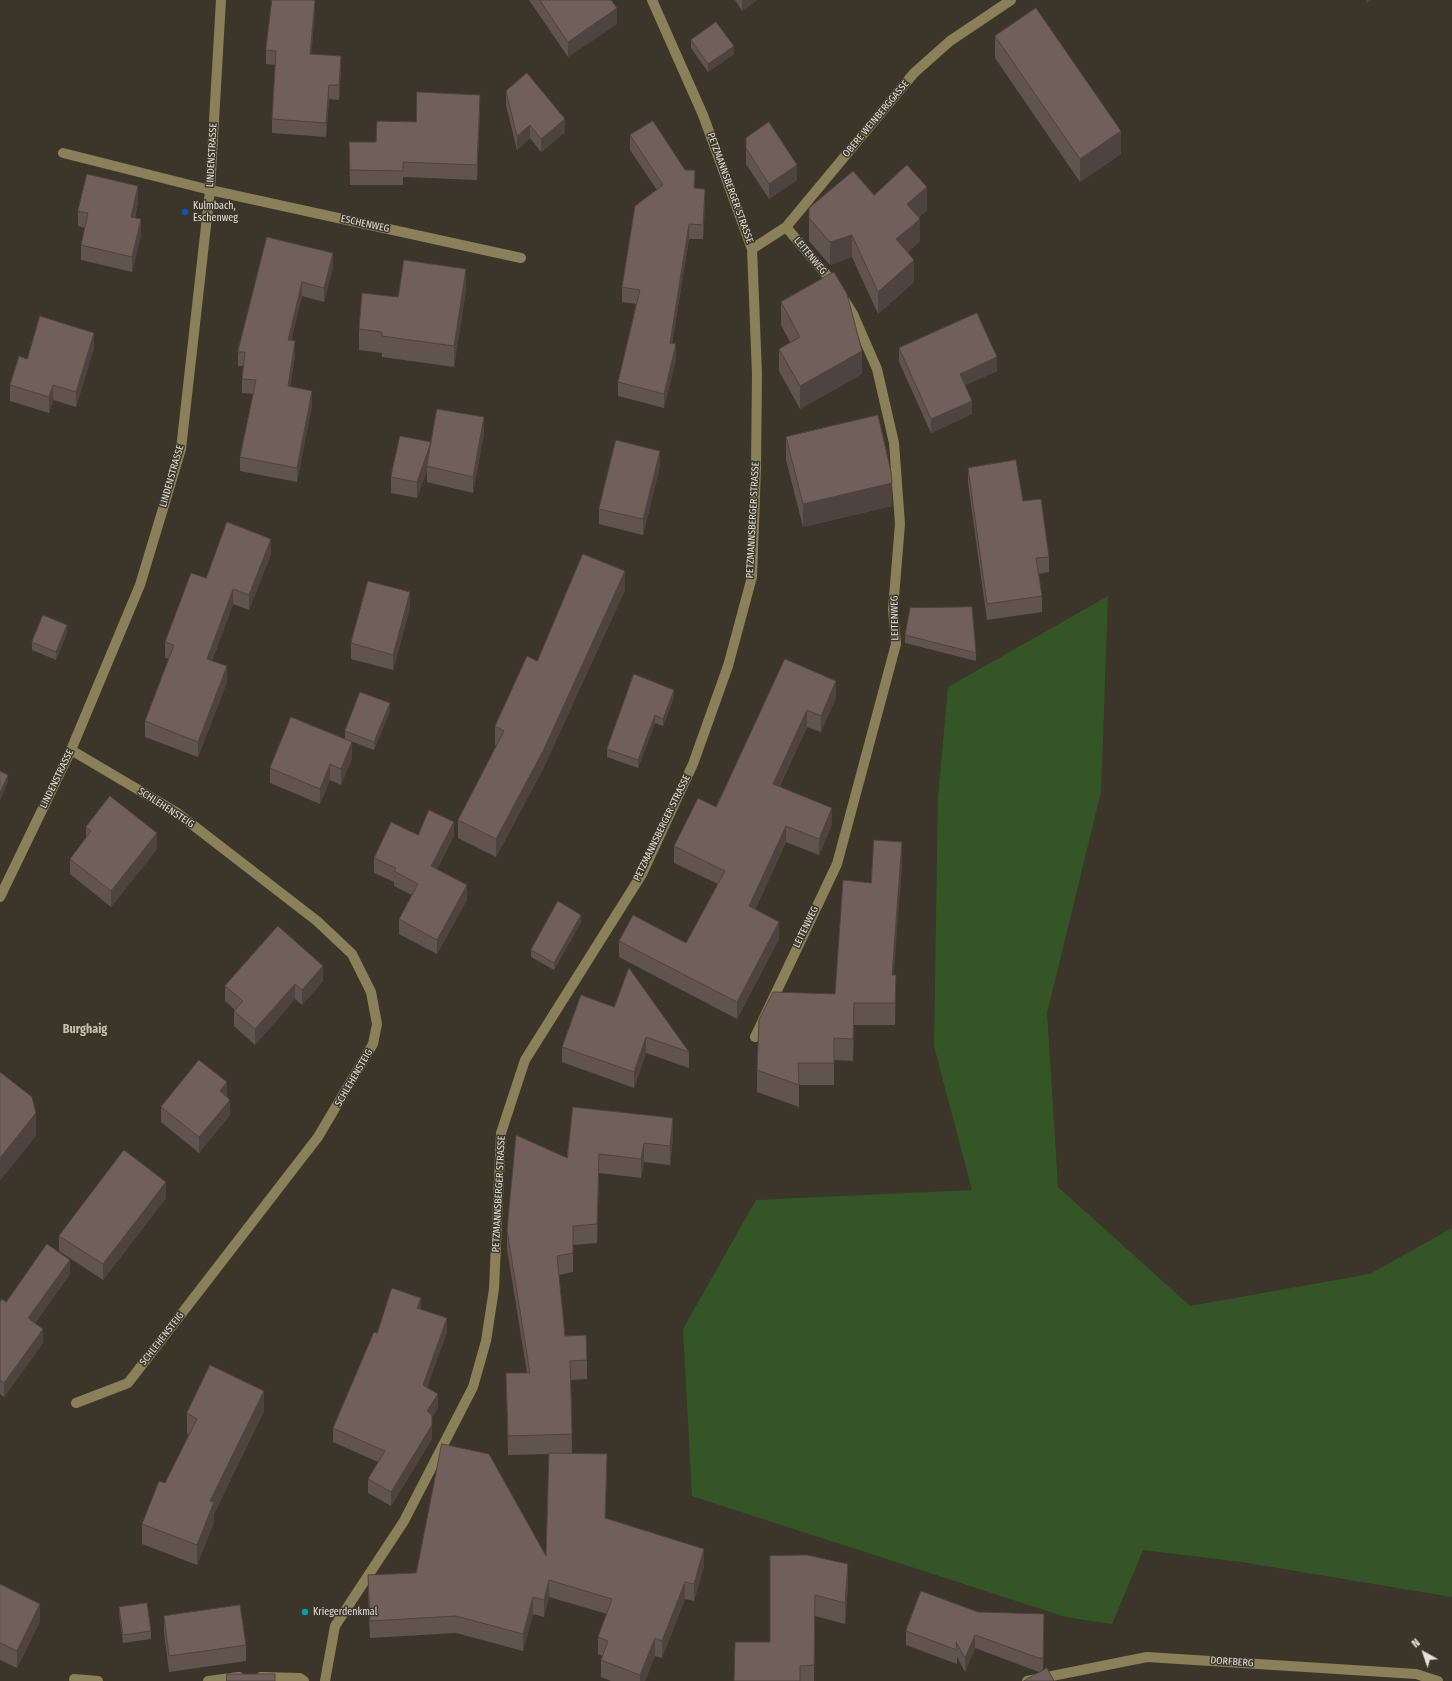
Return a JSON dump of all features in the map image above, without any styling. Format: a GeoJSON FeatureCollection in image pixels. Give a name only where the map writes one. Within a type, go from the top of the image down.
{"type":"FeatureCollection","features":[{"type":"Feature","properties":{"kind":"street","name":"LINDENSTRASSE"},"geometry":{"type":"LineString","coordinates":[[0,897],[71,750],[140,585],[181,449],[210,190],[221,0]]}},
{"type":"Feature","properties":{"kind":"street","name":"PETZMANNSBERGER STRASSE"},"geometry":{"type":"LineString","coordinates":[[325,1681],[335,1626],[404,1521],[473,1386],[486,1341],[494,1289],[501,1133],[525,1060],[642,874],[693,764],[728,666],[752,576],[756,467],[757,374],[752,249],[703,115],[652,0]]}},
{"type":"Feature","properties":{"kind":"street","name":"OBERE WEINBERGGASSE"},"geometry":{"type":"LineString","coordinates":[[752,249],[786,227],[914,73],[950,41],[1011,0]]}},
{"type":"Feature","properties":{"kind":"street","name":"ESCHENWEG"},"geometry":{"type":"LineString","coordinates":[[63,153],[210,190],[521,258]]}},
{"type":"Feature","properties":{"kind":"street","name":"LEITENWEG"},"geometry":{"type":"LineString","coordinates":[[755,1037],[837,864],[896,644],[893,610],[900,517],[894,444],[877,369],[853,314],[835,285],[786,227]]}},
{"type":"Feature","properties":{"kind":"street","name":"SCHLEHENSTEIG"},"geometry":{"type":"LineString","coordinates":[[71,750],[176,812],[317,921],[352,954],[372,992],[377,1024],[373,1044],[318,1137],[128,1383],[76,1403]]}},
{"type":"Feature","properties":{"kind":"street","name":"DORFBERG"},"geometry":{"type":"LineString","coordinates":[[1027,1681],[1147,1657],[1416,1674],[1438,1681]]}},
{"type":"Feature","properties":{"kind":"street"},"geometry":{"type":"LineString","coordinates":[[208,1681],[232,1677],[300,1678],[304,1681]]}},
{"type":"Feature","properties":{"kind":"street"},"geometry":{"type":"LineString","coordinates":[[74,1679],[98,1681]]}},
{"type":"Feature","properties":{"kind":"green space"},"geometry":{"type":"Polygon","coordinates":[[[1108,596],[1101,792],[1047,1013],[1058,1187],[1190,1306],[1370,1274],[1452,1228],[1452,1597],[1242,1562],[1143,1550],[1112,1624],[1066,1617],[692,1496],[683,1329],[756,1200],[972,1190],[934,1046],[938,798],[948,687],[1108,596]]]}},
{"type":"Feature","properties":{"kind":"building"},"geometry":{"type":"Polygon","coordinates":[[[272,0],[315,0],[310,54],[341,56],[339,85],[329,85],[326,123],[272,119],[276,51],[266,50],[272,0]]]}},
{"type":"Feature","properties":{"kind":"building"},"geometry":{"type":"Polygon","coordinates":[[[540,0],[611,0],[617,8],[568,42],[540,0]]]}},
{"type":"Feature","properties":{"kind":"building"},"geometry":{"type":"Polygon","coordinates":[[[1036,8],[1121,131],[1080,159],[995,36],[1036,8]]]}},
{"type":"Feature","properties":{"kind":"building"},"geometry":{"type":"Polygon","coordinates":[[[716,22],[734,46],[708,64],[691,40],[716,22]]]}},
{"type":"Feature","properties":{"kind":"building"},"geometry":{"type":"Polygon","coordinates":[[[527,73],[565,119],[541,139],[530,125],[517,136],[506,91],[527,73]]]}},
{"type":"Feature","properties":{"kind":"building"},"geometry":{"type":"Polygon","coordinates":[[[417,92],[480,95],[477,165],[403,162],[403,171],[350,170],[349,142],[376,142],[377,121],[416,122],[417,92]]]}},
{"type":"Feature","properties":{"kind":"building"},"geometry":{"type":"Polygon","coordinates":[[[653,121],[685,170],[695,170],[694,188],[705,189],[703,225],[689,224],[670,343],[676,344],[664,394],[618,382],[640,290],[622,287],[635,206],[663,185],[630,135],[653,121]]]}},
{"type":"Feature","properties":{"kind":"building"},"geometry":{"type":"Polygon","coordinates":[[[769,122],[797,165],[769,184],[746,148],[746,138],[769,122]]]}},
{"type":"Feature","properties":{"kind":"building"},"geometry":{"type":"Polygon","coordinates":[[[907,165],[927,187],[907,204],[920,219],[896,239],[914,260],[878,292],[852,235],[830,242],[809,218],[809,208],[853,171],[874,195],[907,165]]]}},
{"type":"Feature","properties":{"kind":"building"},"geometry":{"type":"Polygon","coordinates":[[[87,174],[138,186],[131,217],[141,219],[132,257],[81,245],[88,213],[78,211],[87,174]]]}},
{"type":"Feature","properties":{"kind":"building"},"geometry":{"type":"Polygon","coordinates":[[[267,237],[333,253],[324,288],[302,282],[288,340],[295,341],[288,386],[312,391],[297,468],[240,457],[256,380],[242,379],[245,352],[238,352],[267,237]]]}},
{"type":"Feature","properties":{"kind":"building"},"geometry":{"type":"Polygon","coordinates":[[[404,260],[466,269],[454,346],[382,336],[382,332],[359,329],[362,293],[398,297],[404,260]]]}},
{"type":"Feature","properties":{"kind":"building"},"geometry":{"type":"Polygon","coordinates":[[[834,272],[847,294],[862,351],[800,386],[779,349],[800,337],[781,302],[834,272]]]}},
{"type":"Feature","properties":{"kind":"building"},"geometry":{"type":"Polygon","coordinates":[[[977,313],[997,357],[960,374],[972,401],[931,419],[899,348],[977,313]]]}},
{"type":"Feature","properties":{"kind":"building"},"geometry":{"type":"Polygon","coordinates":[[[40,316],[94,333],[76,392],[53,385],[49,397],[10,385],[19,356],[27,359],[40,316]]]}},
{"type":"Feature","properties":{"kind":"building"},"geometry":{"type":"Polygon","coordinates":[[[437,409],[484,417],[473,477],[427,466],[437,409]]]}},
{"type":"Feature","properties":{"kind":"building"},"geometry":{"type":"Polygon","coordinates":[[[878,415],[891,472],[892,483],[803,504],[786,437],[878,415]]]}},
{"type":"Feature","properties":{"kind":"building"},"geometry":{"type":"Polygon","coordinates":[[[400,436],[431,442],[417,482],[391,477],[400,436]]]}},
{"type":"Feature","properties":{"kind":"building"},"geometry":{"type":"Polygon","coordinates":[[[616,440],[660,451],[643,519],[599,509],[616,440]]]}},
{"type":"Feature","properties":{"kind":"building"},"geometry":{"type":"Polygon","coordinates":[[[1016,460],[1023,501],[1041,499],[1049,557],[1036,558],[1042,596],[987,604],[968,468],[1016,460]]]}},
{"type":"Feature","properties":{"kind":"building"},"geometry":{"type":"Polygon","coordinates":[[[227,522],[271,539],[249,595],[233,589],[207,659],[227,666],[198,742],[145,721],[174,645],[165,642],[191,573],[206,578],[227,522]]]}},
{"type":"Feature","properties":{"kind":"building"},"geometry":{"type":"Polygon","coordinates":[[[583,554],[625,571],[544,749],[496,839],[458,820],[504,731],[495,726],[527,656],[537,661],[583,554]]]}},
{"type":"Feature","properties":{"kind":"building"},"geometry":{"type":"Polygon","coordinates":[[[368,581],[410,592],[393,655],[351,643],[368,581]]]}},
{"type":"Feature","properties":{"kind":"building"},"geometry":{"type":"Polygon","coordinates":[[[972,607],[976,653],[905,635],[910,608],[972,607]]]}},
{"type":"Feature","properties":{"kind":"building"},"geometry":{"type":"Polygon","coordinates":[[[43,615],[67,625],[56,652],[32,642],[43,615]]]}},
{"type":"Feature","properties":{"kind":"building"},"geometry":{"type":"Polygon","coordinates":[[[785,659],[836,681],[821,716],[807,710],[773,784],[832,808],[819,839],[786,826],[749,906],[779,922],[737,1002],[619,941],[633,915],[686,943],[725,871],[674,846],[698,798],[716,807],[785,659]]]}},
{"type":"Feature","properties":{"kind":"building"},"geometry":{"type":"Polygon","coordinates":[[[634,674],[674,690],[663,719],[655,715],[638,760],[607,749],[634,674]]]}},
{"type":"Feature","properties":{"kind":"building"},"geometry":{"type":"Polygon","coordinates":[[[360,692],[390,703],[374,742],[345,731],[360,692]]]}},
{"type":"Feature","properties":{"kind":"building"},"geometry":{"type":"Polygon","coordinates":[[[291,717],[352,742],[341,769],[330,764],[320,789],[270,768],[291,717]]]}},
{"type":"Feature","properties":{"kind":"building"},"geometry":{"type":"Polygon","coordinates":[[[0,771],[8,775],[0,793],[0,771]]]}},
{"type":"Feature","properties":{"kind":"building"},"geometry":{"type":"Polygon","coordinates":[[[110,796],[157,833],[111,891],[70,859],[91,831],[86,827],[110,796]]]}},
{"type":"Feature","properties":{"kind":"building"},"geometry":{"type":"Polygon","coordinates":[[[429,810],[454,822],[431,866],[467,885],[437,940],[399,919],[418,884],[394,871],[396,868],[374,858],[391,822],[418,835],[429,810]]]}},
{"type":"Feature","properties":{"kind":"building"},"geometry":{"type":"Polygon","coordinates":[[[874,840],[902,842],[892,975],[896,975],[895,1003],[854,1003],[853,1039],[834,1038],[834,1063],[798,1063],[799,1085],[757,1070],[759,1020],[773,992],[835,994],[843,880],[871,883],[874,840]]]}},
{"type":"Feature","properties":{"kind":"building"},"geometry":{"type":"Polygon","coordinates":[[[558,901],[581,915],[554,963],[531,950],[558,901]]]}},
{"type":"Feature","properties":{"kind":"building"},"geometry":{"type":"Polygon","coordinates":[[[278,926],[323,966],[302,990],[295,984],[255,1029],[234,1011],[243,1001],[225,986],[278,926]]]}},
{"type":"Feature","properties":{"kind":"building"},"geometry":{"type":"Polygon","coordinates":[[[629,968],[689,1052],[646,1037],[634,1072],[562,1047],[581,995],[614,1007],[629,968]]]}},
{"type":"Feature","properties":{"kind":"building"},"geometry":{"type":"Polygon","coordinates":[[[199,1060],[227,1082],[220,1091],[230,1100],[199,1137],[161,1107],[199,1060]]]}},
{"type":"Feature","properties":{"kind":"building"},"geometry":{"type":"Polygon","coordinates":[[[0,1072],[32,1097],[36,1113],[0,1158],[0,1072]]]}},
{"type":"Feature","properties":{"kind":"building"},"geometry":{"type":"Polygon","coordinates":[[[573,1107],[673,1118],[670,1146],[644,1143],[641,1159],[599,1154],[597,1224],[573,1226],[573,1253],[557,1256],[565,1336],[586,1335],[587,1360],[570,1361],[572,1434],[508,1436],[506,1373],[530,1373],[507,1230],[516,1135],[567,1158],[573,1107]]]}},
{"type":"Feature","properties":{"kind":"building"},"geometry":{"type":"Polygon","coordinates":[[[124,1150],[166,1182],[103,1264],[59,1236],[124,1150]]]}},
{"type":"Feature","properties":{"kind":"building"},"geometry":{"type":"Polygon","coordinates":[[[47,1244],[70,1260],[28,1318],[43,1329],[4,1383],[0,1380],[0,1302],[2,1299],[6,1302],[47,1244]]]}},
{"type":"Feature","properties":{"kind":"building"},"geometry":{"type":"Polygon","coordinates":[[[392,1288],[421,1298],[417,1308],[447,1318],[423,1385],[438,1394],[427,1411],[432,1415],[432,1425],[391,1492],[368,1479],[385,1451],[333,1428],[374,1332],[377,1333],[392,1288]]]}},
{"type":"Feature","properties":{"kind":"building"},"geometry":{"type":"Polygon","coordinates":[[[210,1365],[264,1391],[210,1501],[214,1502],[197,1545],[142,1524],[159,1481],[165,1483],[197,1419],[187,1413],[210,1365]]]}},
{"type":"Feature","properties":{"kind":"building"},"geometry":{"type":"Polygon","coordinates":[[[442,1444],[489,1454],[546,1556],[549,1453],[607,1454],[605,1518],[704,1549],[694,1584],[685,1582],[662,1641],[655,1638],[640,1675],[601,1660],[608,1641],[598,1637],[612,1599],[549,1580],[544,1600],[533,1597],[523,1634],[456,1616],[370,1621],[368,1575],[416,1573],[442,1444]]]}},
{"type":"Feature","properties":{"kind":"building"},"geometry":{"type":"Polygon","coordinates":[[[807,1555],[848,1564],[845,1603],[815,1595],[814,1665],[800,1666],[800,1681],[734,1681],[735,1642],[770,1642],[770,1556],[807,1555]]]}},
{"type":"Feature","properties":{"kind":"building"},"geometry":{"type":"Polygon","coordinates":[[[0,1584],[40,1604],[17,1651],[0,1643],[0,1584]]]}},
{"type":"Feature","properties":{"kind":"building"},"geometry":{"type":"Polygon","coordinates":[[[921,1591],[978,1612],[1044,1614],[1043,1658],[1039,1658],[975,1635],[965,1658],[956,1642],[957,1650],[906,1631],[921,1591]]]}},
{"type":"Feature","properties":{"kind":"building"},"geometry":{"type":"Polygon","coordinates":[[[147,1603],[151,1631],[123,1635],[119,1607],[147,1603]]]}},
{"type":"Feature","properties":{"kind":"building"},"geometry":{"type":"Polygon","coordinates":[[[240,1605],[246,1645],[169,1656],[164,1616],[240,1605]]]}},
{"type":"Feature","properties":{"kind":"building"},"geometry":{"type":"Polygon","coordinates":[[[1047,1668],[1054,1681],[1024,1681],[1047,1668]]]}},
{"type":"Feature","properties":{"kind":"building"},"geometry":{"type":"Polygon","coordinates":[[[227,1674],[275,1674],[275,1681],[227,1681],[227,1674]]]}},
{"type":"Feature","properties":{"kind":"place","name":"Kulmbach, Eschenweg"},"geometry":{"type":"Point","coordinates":[185,212]}},
{"type":"Feature","properties":{"kind":"place","name":"Kriegerdenkmal"},"geometry":{"type":"Point","coordinates":[305,1612]}},
{"type":"Feature","properties":{"kind":"district","name":"Burghaig"},"geometry":{"type":"Point","coordinates":[85,1030]}}]}
